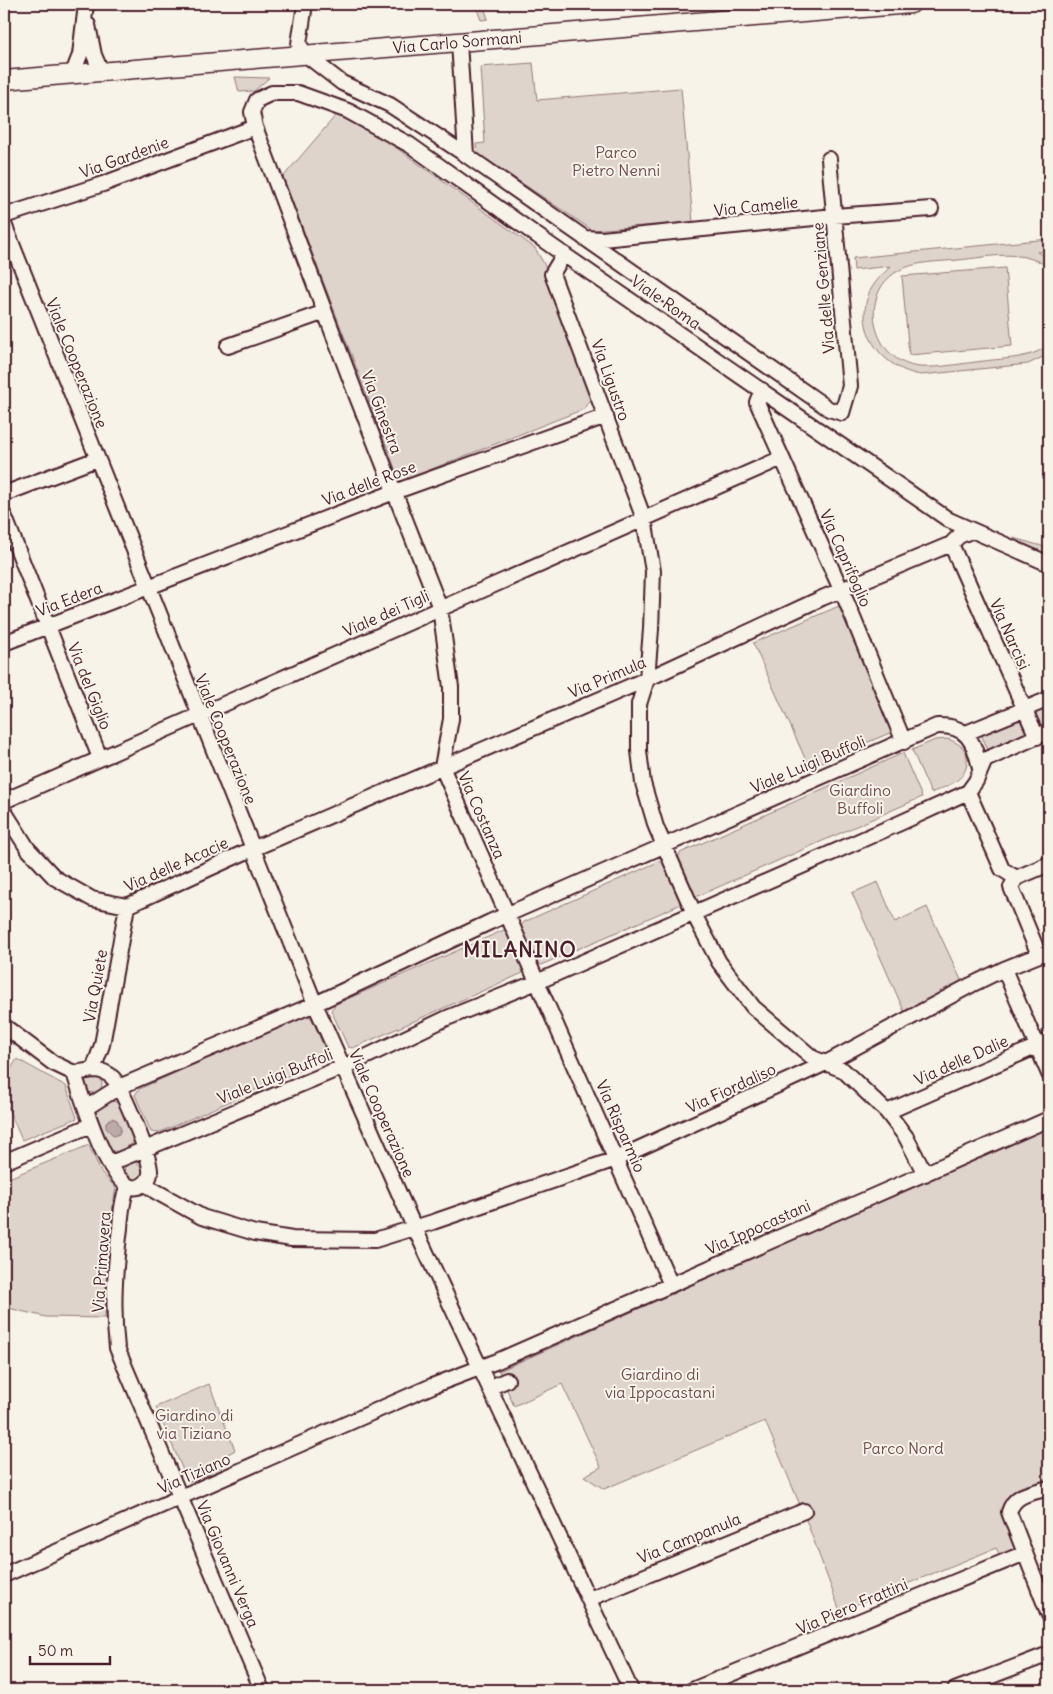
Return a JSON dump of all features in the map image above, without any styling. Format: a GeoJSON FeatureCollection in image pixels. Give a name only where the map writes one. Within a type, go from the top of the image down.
{"type":"FeatureCollection","features":[{"type":"Feature","properties":{"kind":"main road","name":"Via Carlo Sormani"},"geometry":{"type":"LineString","coordinates":[[4,80],[459,42],[757,10],[911,4]]}},
{"type":"Feature","properties":{"kind":"street"},"geometry":{"type":"LineString","coordinates":[[305,4],[299,44],[306,55]]}},
{"type":"Feature","properties":{"kind":"street"},"geometry":{"type":"LineString","coordinates":[[86,8],[92,49],[102,71]]}},
{"type":"Feature","properties":{"kind":"street"},"geometry":{"type":"LineString","coordinates":[[73,74],[80,55],[86,8]]}},
{"type":"Feature","properties":{"kind":"street"},"geometry":{"type":"LineString","coordinates":[[459,42],[466,154]]}},
{"type":"Feature","properties":{"kind":"street","name":"Viale Roma"},"geometry":{"type":"LineString","coordinates":[[306,55],[342,83],[390,105],[466,154],[829,409],[842,413]]}},
{"type":"Feature","properties":{"kind":"street","name":"Viale Roma"},"geometry":{"type":"LineString","coordinates":[[257,100],[272,93],[298,93],[348,111],[410,145],[564,254],[949,520],[1049,564]]}},
{"type":"Feature","properties":{"kind":"street","name":"Via Ginestra"},"geometry":{"type":"LineString","coordinates":[[257,100],[252,112],[255,127],[440,608]]}},
{"type":"Feature","properties":{"kind":"street","name":"Via Gardenie"},"geometry":{"type":"LineString","coordinates":[[4,216],[103,184],[255,127]]}},
{"type":"Feature","properties":{"kind":"street","name":"Via delle Genziane"},"geometry":{"type":"LineString","coordinates":[[829,159],[850,386],[842,413]]}},
{"type":"Feature","properties":{"kind":"street","name":"Via Camelie"},"geometry":{"type":"LineString","coordinates":[[584,238],[602,239],[834,216],[931,209]]}},
{"type":"Feature","properties":{"kind":"street","name":"Viale Cooperazione"},"geometry":{"type":"LineString","coordinates":[[4,224],[147,588],[315,1004],[414,1227],[631,1690]]}},
{"type":"Feature","properties":{"kind":"street"},"geometry":{"type":"LineString","coordinates":[[572,230],[562,243],[564,254],[574,251],[584,238]]}},
{"type":"Feature","properties":{"kind":"street","name":"Via Ligustro"},"geometry":{"type":"LineString","coordinates":[[564,254],[552,274],[644,519],[653,571],[647,679],[640,704],[639,751],[643,783],[650,812],[665,845]]}},
{"type":"Feature","properties":{"kind":"street"},"geometry":{"type":"LineString","coordinates":[[228,346],[325,312]]}},
{"type":"Feature","properties":{"kind":"street","name":"Via Caprifoglio"},"geometry":{"type":"LineString","coordinates":[[762,390],[757,402],[841,590],[904,742]]}},
{"type":"Feature","properties":{"kind":"street","name":"Via delle Rose"},"geometry":{"type":"LineString","coordinates":[[147,588],[394,492],[606,416]]}},
{"type":"Feature","properties":{"kind":"street","name":"Viale dei Tigli"},"geometry":{"type":"LineString","coordinates":[[4,801],[782,458]]}},
{"type":"Feature","properties":{"kind":"street"},"geometry":{"type":"LineString","coordinates":[[4,494],[97,459]]}},
{"type":"Feature","properties":{"kind":"street","name":"Via del Giglio"},"geometry":{"type":"LineString","coordinates":[[4,515],[100,758]]}},
{"type":"Feature","properties":{"kind":"street","name":"Via Primula"},"geometry":{"type":"LineString","coordinates":[[252,850],[647,679],[841,590],[951,544],[959,536],[972,531]]}},
{"type":"Feature","properties":{"kind":"street","name":"Via Narcisi"},"geometry":{"type":"LineString","coordinates":[[951,544],[1025,710],[1043,734]]}},
{"type":"Feature","properties":{"kind":"street","name":"Via Edera"},"geometry":{"type":"LineString","coordinates":[[4,643],[147,588]]}},
{"type":"Feature","properties":{"kind":"street","name":"Via Costanza"},"geometry":{"type":"LineString","coordinates":[[440,608],[451,687],[451,719],[442,767],[507,915]]}},
{"type":"Feature","properties":{"kind":"street"},"geometry":{"type":"LineString","coordinates":[[980,768],[975,749],[966,733],[1049,699]]}},
{"type":"Feature","properties":{"kind":"street","name":"Viale Luigi Buffoli"},"geometry":{"type":"LineString","coordinates":[[86,1108],[119,1087],[315,1004],[507,915],[937,726],[961,729],[966,733]]}},
{"type":"Feature","properties":{"kind":"street"},"geometry":{"type":"LineString","coordinates":[[1016,878],[1002,869],[968,792],[976,781],[985,760],[1043,734]]}},
{"type":"Feature","properties":{"kind":"street","name":"Viale Luigi Buffoli"},"geometry":{"type":"LineString","coordinates":[[108,1160],[116,1161],[342,1067],[447,1018],[537,982],[968,792]]}},
{"type":"Feature","properties":{"kind":"street","name":"Via delle Acacie"},"geometry":{"type":"LineString","coordinates":[[4,811],[28,849],[55,878],[92,898],[127,906],[252,850]]}},
{"type":"Feature","properties":{"kind":"street"},"geometry":{"type":"LineString","coordinates":[[665,845],[694,913],[719,962],[753,1007],[813,1058],[843,1070],[887,1112],[906,1137],[925,1174]]}},
{"type":"Feature","properties":{"kind":"street"},"geometry":{"type":"LineString","coordinates":[[1044,953],[1011,887],[1016,878],[1049,864]]}},
{"type":"Feature","properties":{"kind":"street","name":"Via Quiete"},"geometry":{"type":"LineString","coordinates":[[92,1070],[102,1045],[127,906]]}},
{"type":"Feature","properties":{"kind":"street"},"geometry":{"type":"LineString","coordinates":[[507,915],[537,982]]}},
{"type":"Feature","properties":{"kind":"street","name":"Via Fiordaliso"},"geometry":{"type":"LineString","coordinates":[[145,1183],[155,1191],[202,1217],[255,1233],[292,1239],[375,1240],[616,1159],[826,1063],[1004,969],[1044,953]]}},
{"type":"Feature","properties":{"kind":"street"},"geometry":{"type":"LineString","coordinates":[[1004,969],[1043,1044],[1049,1074]]}},
{"type":"Feature","properties":{"kind":"street","name":"Via Risparmio"},"geometry":{"type":"LineString","coordinates":[[537,982],[671,1285]]}},
{"type":"Feature","properties":{"kind":"street"},"geometry":{"type":"LineString","coordinates":[[4,1026],[53,1063],[74,1073],[92,1070],[106,1072],[119,1087],[144,1149],[150,1170],[145,1183],[137,1187],[124,1184],[108,1160],[92,1125],[74,1073]]}},
{"type":"Feature","properties":{"kind":"street","name":"Via delle Dalie"},"geometry":{"type":"LineString","coordinates":[[887,1112],[1043,1044]]}},
{"type":"Feature","properties":{"kind":"street","name":"Via Ippocastani"},"geometry":{"type":"LineString","coordinates":[[481,1368],[1049,1119]]}},
{"type":"Feature","properties":{"kind":"street"},"geometry":{"type":"LineString","coordinates":[[4,1162],[92,1125]]}},
{"type":"Feature","properties":{"kind":"street","name":"Via Primavera"},"geometry":{"type":"LineString","coordinates":[[124,1184],[114,1283],[114,1318],[117,1348],[125,1369]]}},
{"type":"Feature","properties":{"kind":"street","name":"Via Tiziano"},"geometry":{"type":"LineString","coordinates":[[4,1575],[432,1386],[481,1368]]}},
{"type":"Feature","properties":{"kind":"street","name":"Via Giovanni Verga"},"geometry":{"type":"LineString","coordinates":[[125,1369],[262,1690]]}},
{"type":"Feature","properties":{"kind":"street"},"geometry":{"type":"LineString","coordinates":[[490,1387],[507,1380]]}},
{"type":"Feature","properties":{"kind":"street"},"geometry":{"type":"LineString","coordinates":[[1049,1488],[1020,1496],[1013,1501],[1009,1512],[1049,1615]]}},
{"type":"Feature","properties":{"kind":"street","name":"Via Campanula"},"geometry":{"type":"LineString","coordinates":[[589,1599],[804,1511]]}},
{"type":"Feature","properties":{"kind":"street","name":"Via Piero Frattini"},"geometry":{"type":"LineString","coordinates":[[692,1690],[1025,1553]]}},
{"type":"Feature","properties":{"kind":"street"},"geometry":{"type":"LineString","coordinates":[[955,1690],[1049,1654]]}},
{"type":"Feature","properties":{"kind":"green space"},"geometry":{"type":"Polygon","coordinates":[[[475,4],[483,4],[488,19],[481,20],[475,4]]]}},
{"type":"Feature","properties":{"kind":"green space","name":"Parco Pietro Nenni"},"geometry":{"type":"Polygon","coordinates":[[[533,63],[537,100],[681,88],[693,222],[592,230],[477,153],[476,144],[485,143],[480,67],[533,63]]]}},
{"type":"Feature","properties":{"kind":"green space"},"geometry":{"type":"Polygon","coordinates":[[[235,77],[269,78],[254,91],[239,92],[235,77]]]}},
{"type":"Feature","properties":{"kind":"green space"},"geometry":{"type":"Polygon","coordinates":[[[337,114],[383,138],[535,248],[544,264],[591,398],[584,409],[409,478],[396,471],[283,177],[337,114]]]}},
{"type":"Feature","properties":{"kind":"green space"},"geometry":{"type":"Polygon","coordinates":[[[1049,239],[1049,251],[1037,252],[1049,260],[1049,267],[1026,257],[1005,255],[912,265],[898,271],[885,282],[877,295],[874,310],[876,326],[881,341],[891,354],[904,363],[928,367],[1018,357],[1042,350],[1049,345],[1049,354],[1028,364],[921,375],[895,365],[884,357],[875,346],[865,321],[865,307],[871,289],[891,266],[854,270],[853,258],[1049,239]]]}},
{"type":"Feature","properties":{"kind":"green space"},"geometry":{"type":"Polygon","coordinates":[[[1005,268],[1012,346],[909,355],[902,276],[1005,268]]]}},
{"type":"Feature","properties":{"kind":"green space"},"geometry":{"type":"Polygon","coordinates":[[[1013,538],[1049,548],[1049,558],[1010,542],[1013,538]]]}},
{"type":"Feature","properties":{"kind":"green space"},"geometry":{"type":"Polygon","coordinates":[[[839,606],[892,732],[809,767],[753,643],[839,606]]]}},
{"type":"Feature","properties":{"kind":"green space"},"geometry":{"type":"Polygon","coordinates":[[[1049,704],[1049,726],[1040,730],[1032,712],[1049,704]]]}},
{"type":"Feature","properties":{"kind":"green space"},"geometry":{"type":"Polygon","coordinates":[[[1021,717],[1029,735],[989,752],[981,734],[1021,717]]]}},
{"type":"Feature","properties":{"kind":"green space"},"geometry":{"type":"Polygon","coordinates":[[[948,739],[957,743],[965,750],[967,765],[957,781],[931,793],[912,750],[935,740],[948,739]]]}},
{"type":"Feature","properties":{"kind":"green space","name":"Giardino Buffoli"},"geometry":{"type":"Polygon","coordinates":[[[903,753],[922,797],[698,896],[692,895],[678,859],[680,853],[903,753]]]}},
{"type":"Feature","properties":{"kind":"green space"},"geometry":{"type":"Polygon","coordinates":[[[660,861],[666,863],[681,898],[679,905],[541,965],[536,964],[520,927],[524,922],[660,861]]]}},
{"type":"Feature","properties":{"kind":"green space"},"geometry":{"type":"Polygon","coordinates":[[[878,882],[895,922],[927,907],[962,982],[904,1011],[852,893],[878,882]]]}},
{"type":"Feature","properties":{"kind":"green space"},"geometry":{"type":"Polygon","coordinates":[[[504,930],[509,930],[525,968],[523,973],[353,1048],[348,1047],[331,1010],[336,1004],[504,930]]]}},
{"type":"Feature","properties":{"kind":"green space"},"geometry":{"type":"Polygon","coordinates":[[[303,1016],[309,1016],[312,1019],[327,1054],[326,1059],[158,1133],[151,1132],[135,1095],[139,1089],[303,1016]]]}},
{"type":"Feature","properties":{"kind":"green space"},"geometry":{"type":"Polygon","coordinates":[[[17,1059],[66,1086],[77,1118],[22,1140],[4,1099],[4,1080],[17,1059]]]}},
{"type":"Feature","properties":{"kind":"green space"},"geometry":{"type":"Polygon","coordinates":[[[93,1075],[99,1078],[102,1084],[99,1090],[93,1093],[87,1090],[84,1084],[87,1078],[93,1075]]]}},
{"type":"Feature","properties":{"kind":"green space"},"geometry":{"type":"Polygon","coordinates":[[[113,1101],[121,1104],[135,1140],[132,1144],[117,1152],[110,1150],[94,1112],[96,1108],[113,1101]]]}},
{"type":"Feature","properties":{"kind":"green space"},"geometry":{"type":"Polygon","coordinates":[[[1049,1126],[1049,1480],[1017,1489],[1005,1504],[1004,1512],[1015,1549],[1000,1555],[996,1548],[840,1611],[805,1517],[765,1421],[604,1489],[584,1476],[601,1467],[562,1384],[514,1406],[499,1371],[1049,1126]]]}},
{"type":"Feature","properties":{"kind":"green space"},"geometry":{"type":"Polygon","coordinates":[[[89,1145],[101,1172],[116,1188],[113,1204],[105,1318],[46,1317],[4,1307],[4,1180],[89,1145]]]}},
{"type":"Feature","properties":{"kind":"green space"},"geometry":{"type":"Polygon","coordinates":[[[133,1162],[139,1165],[142,1171],[139,1177],[133,1180],[127,1177],[124,1171],[127,1165],[133,1162]]]}},
{"type":"Feature","properties":{"kind":"green space","name":"Giardino di via Tiziano"},"geometry":{"type":"Polygon","coordinates":[[[209,1384],[235,1450],[223,1457],[221,1470],[188,1482],[156,1407],[209,1384]]]}},
{"type":"Feature","properties":{"kind":"shaded area"},"geometry":{"type":"Polygon","coordinates":[[[112,1118],[117,1120],[121,1129],[119,1134],[114,1136],[106,1128],[106,1122],[112,1118]]]}},
{"type":"Feature","properties":{"kind":"district","name":"MILANINO"},"geometry":{"type":"Point","coordinates":[520,950]}},
{"type":"Feature","properties":{"kind":"park label","name":"Giardino di via Ippocastani"},"geometry":{"type":"Point","coordinates":[660,1383]}},
{"type":"Feature","properties":{"kind":"park label","name":"Parco Nord"},"geometry":{"type":"Point","coordinates":[903,1448]}}]}
